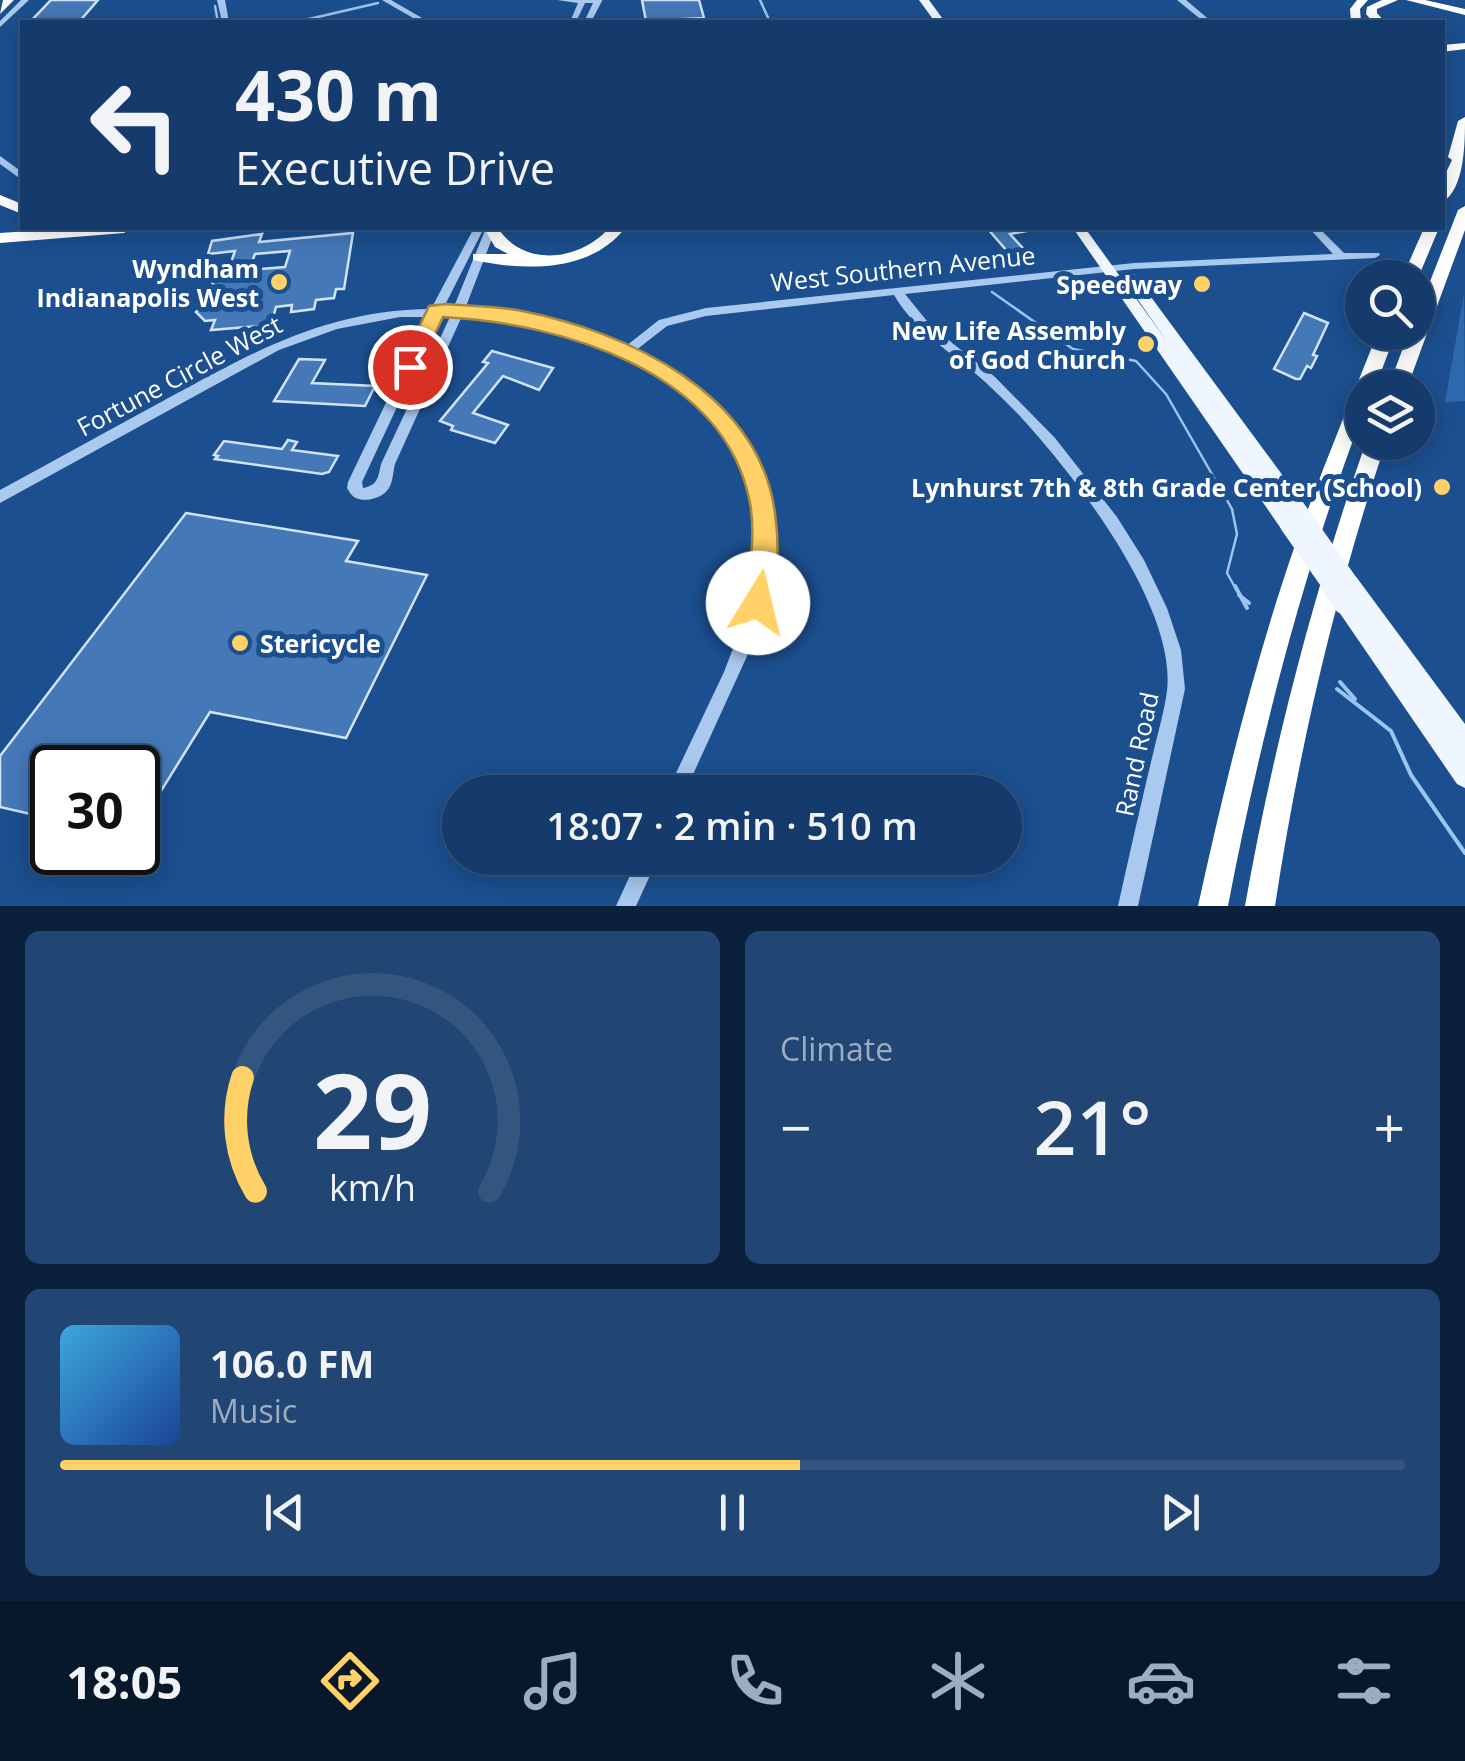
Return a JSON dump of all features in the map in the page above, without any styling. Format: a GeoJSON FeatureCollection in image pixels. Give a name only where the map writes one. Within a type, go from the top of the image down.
{"type":"FeatureCollection","features":[{"type":"Feature","properties":{"kind":"highway"},"geometry":{"type":"LineString","coordinates":[[1377,20],[1372,16],[1372,7],[1393,0]]}},
{"type":"Feature","properties":{"kind":"highway"},"geometry":{"type":"LineString","coordinates":[[1411,0],[1465,12]]}},
{"type":"Feature","properties":{"kind":"highway"},"geometry":{"type":"LineString","coordinates":[[0,11],[4,1]]}},
{"type":"Feature","properties":{"kind":"highway"},"geometry":{"type":"LineString","coordinates":[[1455,168],[1455,146],[1465,121]]}},
{"type":"Feature","properties":{"kind":"highway"},"geometry":{"type":"LineString","coordinates":[[1445,192],[1465,145]]}},
{"type":"Feature","properties":{"kind":"highway"},"geometry":{"type":"LineString","coordinates":[[1404,370],[1465,210]]}},
{"type":"Feature","properties":{"kind":"highway"},"geometry":{"type":"LineString","coordinates":[[0,238],[99,230]]}},
{"type":"Feature","properties":{"kind":"highway"},"geometry":{"type":"LineString","coordinates":[[493,230],[507,249],[540,260]]}},
{"type":"Feature","properties":{"kind":"highway"},"geometry":{"type":"LineString","coordinates":[[471,258],[540,260],[588,251],[608,240],[616,230]]}},
{"type":"Feature","properties":{"kind":"highway"},"geometry":{"type":"LineString","coordinates":[[1418,260],[1430,230]]}},
{"type":"Feature","properties":{"kind":"highway"},"geometry":{"type":"LineString","coordinates":[[1442,268],[1465,234]]}},
{"type":"Feature","properties":{"kind":"highway"},"geometry":{"type":"LineString","coordinates":[[1213,906],[1250,729],[1283,608],[1312,517],[1345,436]]}},
{"type":"Feature","properties":{"kind":"highway"},"geometry":{"type":"LineString","coordinates":[[1260,906],[1288,748],[1319,617],[1370,460]]}},
{"type":"Feature","properties":{"kind":"main road"},"geometry":{"type":"LineString","coordinates":[[1081,230],[1115,268],[1347,593],[1465,744]]}},
{"type":"Feature","properties":{"kind":"main road"},"geometry":{"type":"LineString","coordinates":[[1094,230],[1115,268]]}},
{"type":"Feature","properties":{"kind":"main road"},"geometry":{"type":"LineString","coordinates":[[1347,593],[1465,776]]}},
{"type":"Feature","properties":{"kind":"street"},"geometry":{"type":"LineString","coordinates":[[0,25],[25,0]]}},
{"type":"Feature","properties":{"kind":"street"},"geometry":{"type":"LineString","coordinates":[[386,0],[422,20]]}},
{"type":"Feature","properties":{"kind":"street"},"geometry":{"type":"LineString","coordinates":[[561,0],[598,1]]}},
{"type":"Feature","properties":{"kind":"street"},"geometry":{"type":"LineString","coordinates":[[1181,0],[1206,20]]}},
{"type":"Feature","properties":{"kind":"street"},"geometry":{"type":"LineString","coordinates":[[0,159],[20,175]]}},
{"type":"Feature","properties":{"kind":"street"},"geometry":{"type":"LineString","coordinates":[[479,230],[471,258],[388,464],[384,484],[374,493],[360,494],[354,488],[355,482],[447,311],[471,258],[490,230]]}},
{"type":"Feature","properties":{"kind":"street"},"geometry":{"type":"LineString","coordinates":[[1305,230],[1335,256]]}},
{"type":"Feature","properties":{"kind":"street"},"geometry":{"type":"LineString","coordinates":[[1316,230],[1335,256]]}},
{"type":"Feature","properties":{"kind":"street","name":"West Southern Avenue"},"geometry":{"type":"LineString","coordinates":[[627,351],[654,328],[691,314],[1115,268],[1374,254]]}},
{"type":"Feature","properties":{"kind":"street","name":"Rand Road"},"geometry":{"type":"LineString","coordinates":[[898,291],[912,314],[991,380],[1060,454],[1128,550],[1168,627],[1175,656],[1176,689],[1128,906]]}},
{"type":"Feature","properties":{"kind":"street","name":"Fortune Circle West"},"geometry":{"type":"LineString","coordinates":[[0,497],[277,346],[349,321],[447,311],[544,322],[627,351],[691,390],[725,424],[752,468],[764,516],[764,571],[754,614],[683,775]]}},
{"type":"Feature","properties":{"kind":"street"},"geometry":{"type":"LineString","coordinates":[[626,906],[640,875]]}},
{"type":"Feature","properties":{"kind":"shaded area"},"geometry":{"type":"Polygon","coordinates":[[[1464,294],[1465,401],[1445,402],[1464,294]]]}},
{"type":"Feature","properties":{"kind":"building"},"geometry":{"type":"Polygon","coordinates":[[[51,0],[98,0],[81,20],[32,20],[51,0]]]}},
{"type":"Feature","properties":{"kind":"building"},"geometry":{"type":"Polygon","coordinates":[[[642,0],[699,0],[704,18],[665,20],[646,20],[642,0]]]}},
{"type":"Feature","properties":{"kind":"building"},"geometry":{"type":"Polygon","coordinates":[[[989,230],[1027,230],[1010,234],[1030,256],[1014,259],[989,230]]]}},
{"type":"Feature","properties":{"kind":"building","name":"Wyndham Indianapolis West"},"geometry":{"type":"Polygon","coordinates":[[[353,233],[344,289],[336,289],[334,298],[316,300],[314,309],[291,312],[292,305],[276,307],[271,325],[211,330],[215,320],[205,321],[196,312],[204,305],[216,275],[229,268],[235,251],[208,254],[212,241],[262,234],[259,242],[353,233]],[[290,251],[255,254],[249,270],[285,267],[290,251]]]}},
{"type":"Feature","properties":{"kind":"building"},"geometry":{"type":"Polygon","coordinates":[[[1304,313],[1328,323],[1311,368],[1307,366],[1300,379],[1296,379],[1274,369],[1304,313]]]}},
{"type":"Feature","properties":{"kind":"building"},"geometry":{"type":"Polygon","coordinates":[[[492,351],[553,368],[539,390],[503,376],[473,413],[508,425],[495,443],[451,430],[453,426],[440,421],[488,363],[483,362],[492,351]]]}},
{"type":"Feature","properties":{"kind":"building"},"geometry":{"type":"Polygon","coordinates":[[[299,359],[325,360],[312,383],[375,386],[365,406],[274,401],[299,359]]]}},
{"type":"Feature","properties":{"kind":"building"},"geometry":{"type":"Polygon","coordinates":[[[288,440],[297,442],[292,450],[338,456],[329,472],[322,474],[215,459],[218,456],[214,455],[224,441],[282,449],[288,440]]]}},
{"type":"Feature","properties":{"kind":"building","name":"Stericycle"},"geometry":{"type":"Polygon","coordinates":[[[186,513],[358,541],[346,561],[427,575],[346,738],[210,712],[160,793],[160,745],[30,745],[30,814],[0,807],[0,756],[186,513]]]}},
{"type":"Feature","properties":{"kind":"waterway"},"geometry":{"type":"LineString","coordinates":[[760,0],[769,20]]}},
{"type":"Feature","properties":{"kind":"waterway"},"geometry":{"type":"LineString","coordinates":[[305,20],[378,3]]}},
{"type":"Feature","properties":{"kind":"waterway"},"geometry":{"type":"LineString","coordinates":[[215,6],[218,20]]}},
{"type":"Feature","properties":{"kind":"waterway"},"geometry":{"type":"LineString","coordinates":[[992,292],[1073,349],[1136,361],[1166,394],[1232,509],[1237,534],[1227,573],[1236,589]]}},
{"type":"Feature","properties":{"kind":"waterway"},"geometry":{"type":"LineString","coordinates":[[1235,586],[1241,596]]}},
{"type":"Feature","properties":{"kind":"waterway"},"geometry":{"type":"LineString","coordinates":[[1241,596],[1249,603]]}},
{"type":"Feature","properties":{"kind":"waterway"},"geometry":{"type":"LineString","coordinates":[[1241,596],[1247,608]]}},
{"type":"Feature","properties":{"kind":"waterway"},"geometry":{"type":"LineString","coordinates":[[1340,682],[1355,699]]}},
{"type":"Feature","properties":{"kind":"waterway"},"geometry":{"type":"LineString","coordinates":[[1337,689],[1391,731],[1411,775],[1465,853]]}},
{"type":"Feature","properties":{"kind":"place","name":"Wyndham Indianapolis West"},"geometry":{"type":"Point","coordinates":[279,282]}},
{"type":"Feature","properties":{"kind":"place","name":"Speedway"},"geometry":{"type":"Point","coordinates":[1202,284]}},
{"type":"Feature","properties":{"kind":"place","name":"New Life Assembly of God Church"},"geometry":{"type":"Point","coordinates":[1146,344]}},
{"type":"Feature","properties":{"kind":"place","name":"Lynhurst 7th & 8th Grade Center (School)"},"geometry":{"type":"Point","coordinates":[1442,487]}},
{"type":"Feature","properties":{"kind":"place","name":"Stericycle"},"geometry":{"type":"Point","coordinates":[240,643]}},
{"type":"Feature","properties":{"kind":"route"},"geometry":{"type":"LineString","coordinates":[[410,367],[436,310],[446,310],[518,316],[557,326],[627,351],[671,376],[720,417],[752,468],[766,536],[758,603]]}}]}
